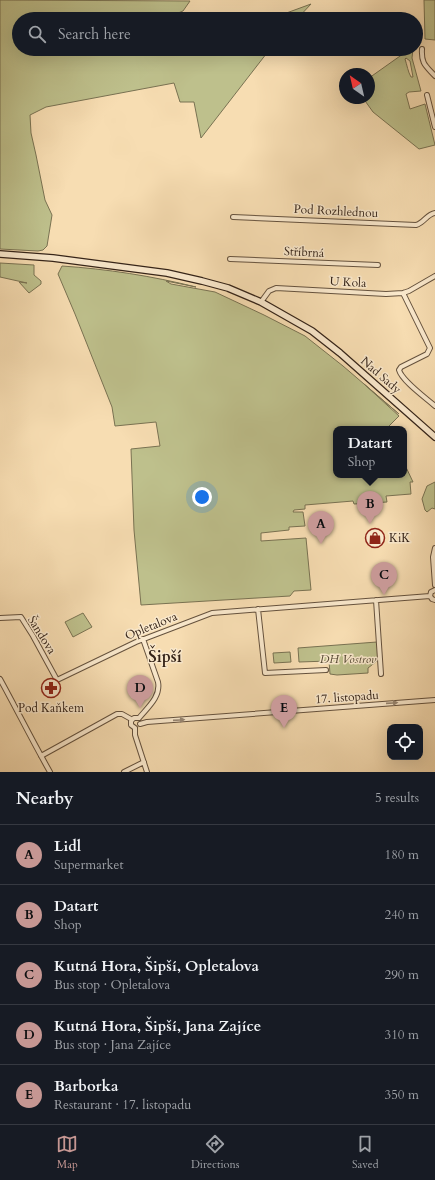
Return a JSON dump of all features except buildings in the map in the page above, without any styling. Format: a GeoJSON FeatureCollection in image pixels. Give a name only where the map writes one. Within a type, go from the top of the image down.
{"type":"FeatureCollection","features":[{"type":"Feature","properties":{"kind":"street"},"geometry":{"type":"LineString","coordinates":[[421,56],[423,63],[435,76]]}},
{"type":"Feature","properties":{"kind":"street"},"geometry":{"type":"LineString","coordinates":[[427,95],[435,127]]}},
{"type":"Feature","properties":{"kind":"street","name":"Pod Rozhlednou"},"geometry":{"type":"LineString","coordinates":[[233,217],[416,225],[421,223],[431,214],[435,213]]}},
{"type":"Feature","properties":{"kind":"street","name":"Nad Sady"},"geometry":{"type":"LineString","coordinates":[[0,254],[53,258],[173,274],[202,280],[228,288],[261,302],[312,331],[340,353],[435,437]]}},
{"type":"Feature","properties":{"kind":"street","name":"Stříbrná"},"geometry":{"type":"LineString","coordinates":[[230,259],[378,266]]}},
{"type":"Feature","properties":{"kind":"street"},"geometry":{"type":"LineString","coordinates":[[433,277],[435,284]]}},
{"type":"Feature","properties":{"kind":"street","name":"U Kola"},"geometry":{"type":"LineString","coordinates":[[261,302],[269,291],[276,288],[386,294],[404,293],[416,288],[433,277]]}},
{"type":"Feature","properties":{"kind":"street"},"geometry":{"type":"LineString","coordinates":[[404,293],[430,348],[427,354],[401,367],[400,373],[404,379],[435,406]]}},
{"type":"Feature","properties":{"kind":"street"},"geometry":{"type":"LineString","coordinates":[[435,548],[433,557],[435,585]]}},
{"type":"Feature","properties":{"kind":"street"},"geometry":{"type":"LineString","coordinates":[[435,590],[431,592],[430,596],[435,600]]}},
{"type":"Feature","properties":{"kind":"street","name":"Opletalova"},"geometry":{"type":"LineString","coordinates":[[57,680],[143,639],[212,613],[430,596]]}},
{"type":"Feature","properties":{"kind":"street"},"geometry":{"type":"LineString","coordinates":[[376,600],[382,674]]}},
{"type":"Feature","properties":{"kind":"street"},"geometry":{"type":"LineString","coordinates":[[258,610],[265,673],[326,670]]}},
{"type":"Feature","properties":{"kind":"street","name":"Šandova"},"geometry":{"type":"LineString","coordinates":[[0,618],[21,617],[57,680]]}},
{"type":"Feature","properties":{"kind":"street"},"geometry":{"type":"LineString","coordinates":[[41,756],[117,714],[122,714],[131,719],[136,717],[138,718],[154,700],[159,688],[157,677],[143,639]]}},
{"type":"Feature","properties":{"kind":"street"},"geometry":{"type":"LineString","coordinates":[[0,679],[50,772]]}},
{"type":"Feature","properties":{"kind":"street","name":"17. listopadu"},"geometry":{"type":"LineString","coordinates":[[140,724],[147,722],[435,700]]}},
{"type":"Feature","properties":{"kind":"street"},"geometry":{"type":"LineString","coordinates":[[135,728],[140,724],[138,718]]}},
{"type":"Feature","properties":{"kind":"street"},"geometry":{"type":"LineString","coordinates":[[131,719],[130,724],[135,728]]}},
{"type":"Feature","properties":{"kind":"street"},"geometry":{"type":"LineString","coordinates":[[135,728],[135,735],[148,772]]}},
{"type":"Feature","properties":{"kind":"street"},"geometry":{"type":"LineString","coordinates":[[124,772],[144,762]]}},
{"type":"Feature","properties":{"kind":"green space"},"geometry":{"type":"Polygon","coordinates":[[[0,0],[190,1],[183,11],[180,12],[12,12],[12,56],[265,56],[201,138],[194,102],[180,102],[174,83],[46,107],[30,115],[31,133],[45,200],[52,215],[47,246],[43,250],[38,251],[0,249],[0,0]]]}},
{"type":"Feature","properties":{"kind":"green space"},"geometry":{"type":"Polygon","coordinates":[[[424,0],[435,0],[435,40],[425,39],[424,0]]]}},
{"type":"Feature","properties":{"kind":"green space"},"geometry":{"type":"Polygon","coordinates":[[[311,4],[304,12],[289,12],[311,4]]]}},
{"type":"Feature","properties":{"kind":"green space"},"geometry":{"type":"Polygon","coordinates":[[[400,56],[412,56],[421,91],[409,92],[406,94],[410,109],[425,104],[435,145],[419,149],[373,112],[367,104],[375,104],[375,74],[400,56]],[[406,58],[405,59],[411,77],[413,77],[410,61],[406,58]]]}},
{"type":"Feature","properties":{"kind":"green space"},"geometry":{"type":"Polygon","coordinates":[[[0,263],[34,265],[34,275],[41,281],[41,284],[29,293],[19,282],[27,283],[0,277],[0,263]]]}},
{"type":"Feature","properties":{"kind":"green space"},"geometry":{"type":"Polygon","coordinates":[[[62,266],[96,269],[146,276],[196,287],[166,281],[171,284],[215,292],[305,336],[343,366],[399,416],[389,426],[333,426],[333,478],[407,478],[407,469],[413,482],[410,482],[411,494],[386,496],[387,502],[354,504],[353,501],[305,505],[305,509],[294,510],[293,512],[303,512],[305,526],[289,527],[289,530],[261,533],[261,541],[306,538],[311,590],[294,591],[290,596],[141,605],[134,530],[131,449],[160,446],[156,422],[115,426],[112,407],[58,274],[62,266]]]}},
{"type":"Feature","properties":{"kind":"green space"},"geometry":{"type":"Polygon","coordinates":[[[435,482],[435,509],[432,508],[427,512],[422,499],[427,486],[435,482]]]}},
{"type":"Feature","properties":{"kind":"green space"},"geometry":{"type":"Polygon","coordinates":[[[83,613],[92,627],[73,637],[65,622],[83,613]]]}},
{"type":"Feature","properties":{"kind":"green space","name":"DH Vostrov"},"geometry":{"type":"Polygon","coordinates":[[[377,642],[377,661],[368,668],[368,673],[330,674],[329,661],[299,662],[298,648],[377,642]]]}},
{"type":"Feature","properties":{"kind":"green space"},"geometry":{"type":"Polygon","coordinates":[[[290,652],[291,662],[274,663],[273,653],[290,652]]]}},
{"type":"Feature","properties":{"kind":"place","name":"Datart"},"geometry":{"type":"Point","coordinates":[370,524]}},
{"type":"Feature","properties":{"kind":"place","name":"KiK"},"geometry":{"type":"Point","coordinates":[375,538]}},
{"type":"Feature","properties":{"kind":"place","name":"Lidl"},"geometry":{"type":"Point","coordinates":[321,544]}},
{"type":"Feature","properties":{"kind":"place","name":"Kutná Hora, Šipší, Opletalova"},"geometry":{"type":"Point","coordinates":[384,595]}},
{"type":"Feature","properties":{"kind":"place","name":"Pod Kaňkem"},"geometry":{"type":"Point","coordinates":[51,688]}},
{"type":"Feature","properties":{"kind":"place","name":"Kutná Hora, Šipší, Jana Zajíce"},"geometry":{"type":"Point","coordinates":[140,708]}},
{"type":"Feature","properties":{"kind":"place","name":"Barborka"},"geometry":{"type":"Point","coordinates":[284,728]}},
{"type":"Feature","properties":{"kind":"district","name":"Šipší"},"geometry":{"type":"Point","coordinates":[165,657]}}]}
